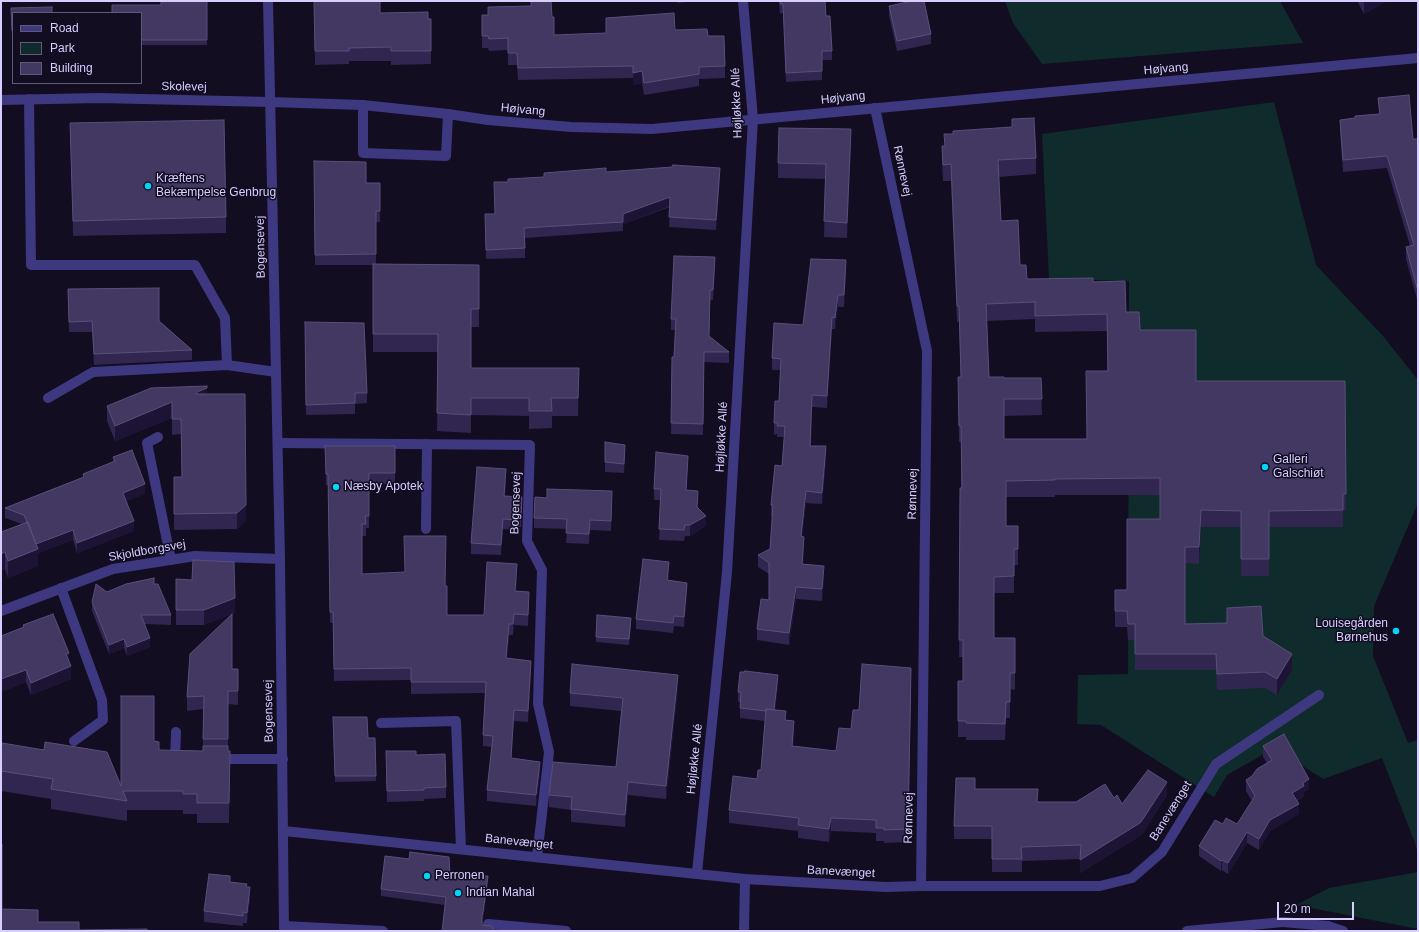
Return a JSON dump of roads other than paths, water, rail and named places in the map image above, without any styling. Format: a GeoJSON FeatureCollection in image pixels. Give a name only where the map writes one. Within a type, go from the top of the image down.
{"type":"FeatureCollection","features":[{"type":"Feature","properties":{"kind":"street","name":"Bogensevej"},"geometry":{"type":"LineString","coordinates":[[268,1],[278,443],[284,928]]}},
{"type":"Feature","properties":{"kind":"street","name":"Højløkke Allé"},"geometry":{"type":"LineString","coordinates":[[697,873],[727,572],[753,119],[743,1]]}},
{"type":"Feature","properties":{"kind":"street","name":"Højvang"},"geometry":{"type":"LineString","coordinates":[[270,102],[363,105],[488,120],[571,127],[645,129],[1418,58]]}},
{"type":"Feature","properties":{"kind":"street","name":"Skolevej"},"geometry":{"type":"LineString","coordinates":[[1,100],[99,98],[270,102]]}},
{"type":"Feature","properties":{"kind":"street"},"geometry":{"type":"LineString","coordinates":[[29,99],[32,265],[195,265],[225,318],[227,365]]}},
{"type":"Feature","properties":{"kind":"street"},"geometry":{"type":"LineString","coordinates":[[363,105],[363,153],[446,156],[448,114]]}},
{"type":"Feature","properties":{"kind":"street","name":"Rønnevej"},"geometry":{"type":"LineString","coordinates":[[875,108],[927,351],[921,886]]}},
{"type":"Feature","properties":{"kind":"street"},"geometry":{"type":"LineString","coordinates":[[48,398],[93,372],[227,365],[276,372]]}},
{"type":"Feature","properties":{"kind":"street"},"geometry":{"type":"LineString","coordinates":[[158,437],[147,443],[171,560]]}},
{"type":"Feature","properties":{"kind":"street","name":"Bogensevej"},"geometry":{"type":"LineString","coordinates":[[278,443],[530,445],[527,541],[542,570],[538,704],[549,752],[537,857]]}},
{"type":"Feature","properties":{"kind":"street"},"geometry":{"type":"LineString","coordinates":[[426,529],[427,444]]}},
{"type":"Feature","properties":{"kind":"street","name":"Skjoldborgsvej"},"geometry":{"type":"LineString","coordinates":[[1,611],[113,568],[196,556],[280,559]]}},
{"type":"Feature","properties":{"kind":"street"},"geometry":{"type":"LineString","coordinates":[[61,588],[102,700],[103,720],[74,741]]}},
{"type":"Feature","properties":{"kind":"street","name":"Banevænget"},"geometry":{"type":"LineString","coordinates":[[284,831],[745,879],[885,887],[1100,886],[1132,878],[1162,852],[1216,764],[1319,695]]}},
{"type":"Feature","properties":{"kind":"street"},"geometry":{"type":"LineString","coordinates":[[381,723],[456,721],[461,849]]}},
{"type":"Feature","properties":{"kind":"street"},"geometry":{"type":"LineString","coordinates":[[176,732],[175,759],[190,759]]}},
{"type":"Feature","properties":{"kind":"street"},"geometry":{"type":"LineString","coordinates":[[206,759],[283,760]]}},
{"type":"Feature","properties":{"kind":"street"},"geometry":{"type":"LineString","coordinates":[[744,931],[745,879]]}},
{"type":"Feature","properties":{"kind":"street"},"geometry":{"type":"LineString","coordinates":[[1187,931],[1283,922],[1328,926],[1343,931]]}},
{"type":"Feature","properties":{"kind":"street"},"geometry":{"type":"LineString","coordinates":[[488,924],[566,931]]}},
{"type":"Feature","properties":{"kind":"street"},"geometry":{"type":"LineString","coordinates":[[284,928],[383,931]]}},
{"type":"Feature","properties":{"kind":"place","name":"Kræftens Bekæmpelse Genbrug"},"geometry":{"type":"Point","coordinates":[148,186]}},
{"type":"Feature","properties":{"kind":"place","name":"Galleri Galschiøt"},"geometry":{"type":"Point","coordinates":[1265,467]}},
{"type":"Feature","properties":{"kind":"place","name":"Næsby Apotek"},"geometry":{"type":"Point","coordinates":[336,487]}},
{"type":"Feature","properties":{"kind":"place","name":"Louisegården Børnehus"},"geometry":{"type":"Point","coordinates":[1396,631]}},
{"type":"Feature","properties":{"kind":"place","name":"Perronen"},"geometry":{"type":"Point","coordinates":[427,876]}},
{"type":"Feature","properties":{"kind":"place","name":"Indian Mahal"},"geometry":{"type":"Point","coordinates":[458,893]}}]}
